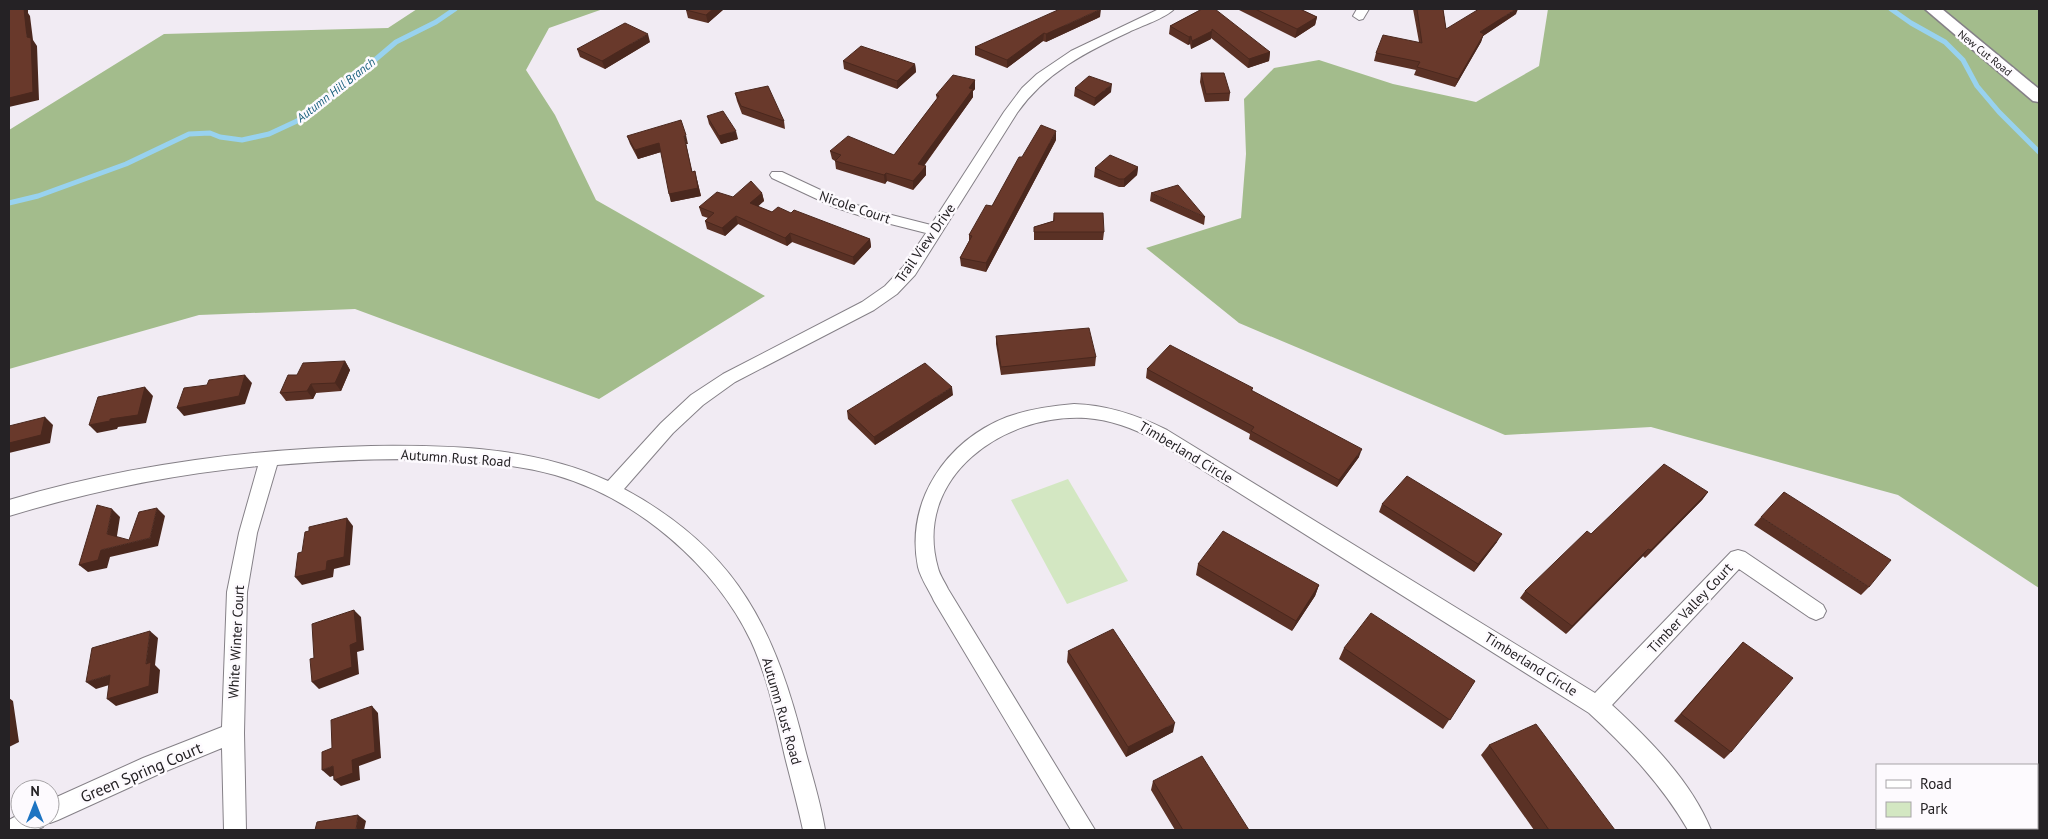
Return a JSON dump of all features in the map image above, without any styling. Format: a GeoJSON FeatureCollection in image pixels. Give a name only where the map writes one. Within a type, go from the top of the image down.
{"type":"FeatureCollection","features":[{"type":"Feature","properties":{"kind":"street","name":"Trail View Drive"},"geometry":{"type":"LineString","coordinates":[[611,491],[667,428],[697,400],[729,378],[868,306],[891,290],[909,271],[1010,112],[1027,91],[1052,70],[1075,56],[1168,9]]}},
{"type":"Feature","properties":{"kind":"street","name":"New Cut Road"},"geometry":{"type":"LineString","coordinates":[[1933,9],[2039,97]]}},
{"type":"Feature","properties":{"kind":"street","name":"Nicole Court"},"geometry":{"type":"LineString","coordinates":[[777,174],[839,204],[872,215],[936,230]]}},
{"type":"Feature","properties":{"kind":"street","name":"Timberland Circle"},"geometry":{"type":"LineString","coordinates":[[1084,830],[941,595],[928,569],[924,539],[927,510],[938,482],[956,459],[980,437],[1009,423],[1040,415],[1073,411],[1104,413],[1133,420],[1161,435],[1598,706],[1636,740],[1663,772],[1691,813],[1700,830]]}},
{"type":"Feature","properties":{"kind":"street","name":"Autumn Rust Road"},"geometry":{"type":"LineString","coordinates":[[9,508],[108,482],[194,466],[270,457],[346,454],[411,453],[493,457],[556,469],[611,491],[657,518],[699,551],[736,598],[763,645],[782,697],[814,830]]}},
{"type":"Feature","properties":{"kind":"street","name":"White Winter Court"},"geometry":{"type":"LineString","coordinates":[[235,830],[233,733],[237,592],[248,533],[270,457]]}},
{"type":"Feature","properties":{"kind":"street","name":"Timber Valley Court"},"geometry":{"type":"LineString","coordinates":[[1598,706],[1738,558],[1816,611]]}},
{"type":"Feature","properties":{"kind":"street","name":"Green Spring Court"},"geometry":{"type":"LineString","coordinates":[[60,807],[151,766],[233,733]]}},
{"type":"Feature","properties":{"kind":"green space"},"geometry":{"type":"Polygon","coordinates":[[[417,9],[603,9],[549,28],[526,70],[555,115],[596,200],[765,296],[599,399],[355,309],[199,315],[9,369],[9,130],[164,34],[388,28],[417,9]]]}},
{"type":"Feature","properties":{"kind":"green space"},"geometry":{"type":"Polygon","coordinates":[[[1548,9],[2039,9],[2039,588],[1898,495],[1651,427],[1505,435],[1239,323],[1146,248],[1241,218],[1246,154],[1244,99],[1274,68],[1319,60],[1393,84],[1476,102],[1539,66],[1548,9]]]}},
{"type":"Feature","properties":{"kind":"green space"},"geometry":{"type":"Polygon","coordinates":[[[1068,479],[1128,581],[1067,604],[1011,500],[1068,479]]]}},
{"type":"Feature","properties":{"kind":"building"},"geometry":{"type":"Polygon","coordinates":[[[9,9],[24,9],[27,37],[31,38],[33,92],[9,98],[9,9]]]}},
{"type":"Feature","properties":{"kind":"building"},"geometry":{"type":"Polygon","coordinates":[[[687,9],[713,9],[706,15],[687,9]]]}},
{"type":"Feature","properties":{"kind":"building"},"geometry":{"type":"Polygon","coordinates":[[[1060,9],[1101,9],[1046,34],[1044,33],[1007,60],[975,47],[1060,9]]]}},
{"type":"Feature","properties":{"kind":"building"},"geometry":{"type":"Polygon","coordinates":[[[1202,9],[1215,9],[1270,52],[1249,59],[1212,29],[1212,31],[1192,41],[1191,36],[1189,37],[1170,26],[1202,9]]]}},
{"type":"Feature","properties":{"kind":"building"},"geometry":{"type":"Polygon","coordinates":[[[1255,9],[1300,9],[1317,17],[1297,29],[1255,9]]]}},
{"type":"Feature","properties":{"kind":"building"},"geometry":{"type":"Polygon","coordinates":[[[1417,9],[1443,9],[1446,29],[1479,9],[1516,9],[1480,32],[1484,34],[1458,79],[1417,67],[1420,62],[1376,53],[1383,35],[1422,43],[1417,9]]]}},
{"type":"Feature","properties":{"kind":"building"},"geometry":{"type":"Polygon","coordinates":[[[625,23],[648,34],[602,61],[577,49],[625,23]]]}},
{"type":"Feature","properties":{"kind":"building"},"geometry":{"type":"Polygon","coordinates":[[[861,46],[915,64],[897,81],[843,61],[861,46]]]}},
{"type":"Feature","properties":{"kind":"building"},"geometry":{"type":"Polygon","coordinates":[[[1201,73],[1224,73],[1230,93],[1206,94],[1201,73]]]}},
{"type":"Feature","properties":{"kind":"building"},"geometry":{"type":"Polygon","coordinates":[[[953,75],[975,80],[969,88],[973,89],[918,164],[926,166],[913,181],[835,161],[841,155],[830,151],[848,136],[894,155],[939,96],[936,95],[953,75]]]}},
{"type":"Feature","properties":{"kind":"building"},"geometry":{"type":"Polygon","coordinates":[[[1089,76],[1112,84],[1095,98],[1075,88],[1089,76]]]}},
{"type":"Feature","properties":{"kind":"building"},"geometry":{"type":"Polygon","coordinates":[[[768,86],[784,121],[741,106],[735,93],[768,86]]]}},
{"type":"Feature","properties":{"kind":"building"},"geometry":{"type":"Polygon","coordinates":[[[723,111],[736,131],[719,136],[707,116],[723,111]]]}},
{"type":"Feature","properties":{"kind":"building"},"geometry":{"type":"Polygon","coordinates":[[[681,120],[686,135],[684,136],[692,172],[695,171],[698,188],[669,194],[659,143],[635,150],[627,136],[681,120]]]}},
{"type":"Feature","properties":{"kind":"building"},"geometry":{"type":"Polygon","coordinates":[[[1041,125],[1056,131],[986,263],[960,258],[972,236],[969,235],[986,205],[992,206],[1019,157],[1022,157],[1041,125]]]}},
{"type":"Feature","properties":{"kind":"building"},"geometry":{"type":"Polygon","coordinates":[[[1110,155],[1138,167],[1124,179],[1119,179],[1095,168],[1110,155]]]}},
{"type":"Feature","properties":{"kind":"building"},"geometry":{"type":"Polygon","coordinates":[[[751,181],[762,193],[750,203],[772,212],[778,207],[791,213],[794,210],[870,239],[853,257],[790,233],[785,238],[736,216],[722,228],[705,221],[714,213],[699,207],[717,192],[733,197],[751,181]]]}},
{"type":"Feature","properties":{"kind":"building"},"geometry":{"type":"Polygon","coordinates":[[[1178,185],[1205,217],[1151,193],[1178,185]]]}},
{"type":"Feature","properties":{"kind":"building"},"geometry":{"type":"Polygon","coordinates":[[[1054,213],[1103,213],[1104,232],[1034,232],[1034,227],[1054,221],[1054,213]]]}},
{"type":"Feature","properties":{"kind":"building"},"geometry":{"type":"Polygon","coordinates":[[[1089,328],[1096,357],[1001,367],[996,336],[1089,328]]]}},
{"type":"Feature","properties":{"kind":"building"},"geometry":{"type":"Polygon","coordinates":[[[1170,345],[1253,388],[1251,390],[1362,449],[1339,480],[1251,431],[1254,427],[1147,369],[1170,345]]]}},
{"type":"Feature","properties":{"kind":"building"},"geometry":{"type":"Polygon","coordinates":[[[345,361],[335,383],[311,384],[307,391],[280,393],[288,375],[297,375],[303,363],[345,361]]]}},
{"type":"Feature","properties":{"kind":"building"},"geometry":{"type":"Polygon","coordinates":[[[925,363],[952,387],[874,437],[847,411],[925,363]]]}},
{"type":"Feature","properties":{"kind":"building"},"geometry":{"type":"Polygon","coordinates":[[[245,375],[239,396],[177,408],[184,388],[207,385],[209,380],[245,375]]]}},
{"type":"Feature","properties":{"kind":"building"},"geometry":{"type":"Polygon","coordinates":[[[145,387],[138,415],[110,419],[110,421],[89,425],[98,397],[145,387]]]}},
{"type":"Feature","properties":{"kind":"building"},"geometry":{"type":"Polygon","coordinates":[[[45,417],[41,435],[9,443],[9,426],[45,417]]]}},
{"type":"Feature","properties":{"kind":"building"},"geometry":{"type":"Polygon","coordinates":[[[1664,464],[1708,492],[1651,550],[1648,549],[1572,626],[1525,591],[1587,531],[1591,534],[1664,464]]]}},
{"type":"Feature","properties":{"kind":"building"},"geometry":{"type":"Polygon","coordinates":[[[1407,476],[1502,534],[1478,564],[1382,504],[1407,476]]]}},
{"type":"Feature","properties":{"kind":"building"},"geometry":{"type":"Polygon","coordinates":[[[1784,492],[1891,560],[1869,587],[1761,517],[1784,492]]]}},
{"type":"Feature","properties":{"kind":"building"},"geometry":{"type":"Polygon","coordinates":[[[97,505],[112,509],[107,534],[129,540],[139,512],[157,508],[150,538],[101,550],[98,560],[79,565],[97,505]]]}},
{"type":"Feature","properties":{"kind":"building"},"geometry":{"type":"Polygon","coordinates":[[[347,518],[344,557],[327,561],[326,570],[295,577],[298,553],[302,552],[305,532],[309,531],[309,527],[347,518]]]}},
{"type":"Feature","properties":{"kind":"building"},"geometry":{"type":"Polygon","coordinates":[[[1223,531],[1319,585],[1296,621],[1198,564],[1223,531]]]}},
{"type":"Feature","properties":{"kind":"building"},"geometry":{"type":"Polygon","coordinates":[[[354,610],[357,642],[350,645],[352,667],[312,682],[310,659],[314,658],[312,624],[354,610]]]}},
{"type":"Feature","properties":{"kind":"building"},"geometry":{"type":"Polygon","coordinates":[[[1371,613],[1475,681],[1450,720],[1344,648],[1371,613]]]}},
{"type":"Feature","properties":{"kind":"building"},"geometry":{"type":"Polygon","coordinates":[[[1113,629],[1175,723],[1128,747],[1068,651],[1113,629]]]}},
{"type":"Feature","properties":{"kind":"building"},"geometry":{"type":"Polygon","coordinates":[[[150,631],[146,664],[151,662],[149,686],[107,699],[110,675],[86,682],[92,648],[150,631]]]}},
{"type":"Feature","properties":{"kind":"building"},"geometry":{"type":"Polygon","coordinates":[[[1743,642],[1793,678],[1731,752],[1681,714],[1743,642]]]}},
{"type":"Feature","properties":{"kind":"building"},"geometry":{"type":"Polygon","coordinates":[[[372,706],[375,752],[352,760],[353,773],[334,780],[333,766],[322,770],[322,752],[332,748],[331,720],[372,706]]]}},
{"type":"Feature","properties":{"kind":"building"},"geometry":{"type":"Polygon","coordinates":[[[1536,724],[1615,830],[1549,830],[1489,745],[1536,724]]]}},
{"type":"Feature","properties":{"kind":"building"},"geometry":{"type":"Polygon","coordinates":[[[1202,756],[1249,830],[1183,830],[1153,781],[1202,756]]]}},
{"type":"Feature","properties":{"kind":"building"},"geometry":{"type":"Polygon","coordinates":[[[358,815],[356,830],[315,830],[317,822],[358,815]]]}},
{"type":"Feature","properties":{"kind":"waterway","name":"Autumn Hill Branch"},"geometry":{"type":"LineString","coordinates":[[9,203],[38,196],[126,164],[189,134],[210,133],[220,137],[242,140],[269,134],[297,121],[329,99],[396,42],[436,22],[455,9]]}},
{"type":"Feature","properties":{"kind":"waterway"},"geometry":{"type":"LineString","coordinates":[[1891,9],[1911,23],[1945,42],[1963,60],[1977,86],[1999,112],[2039,152]]}}]}
